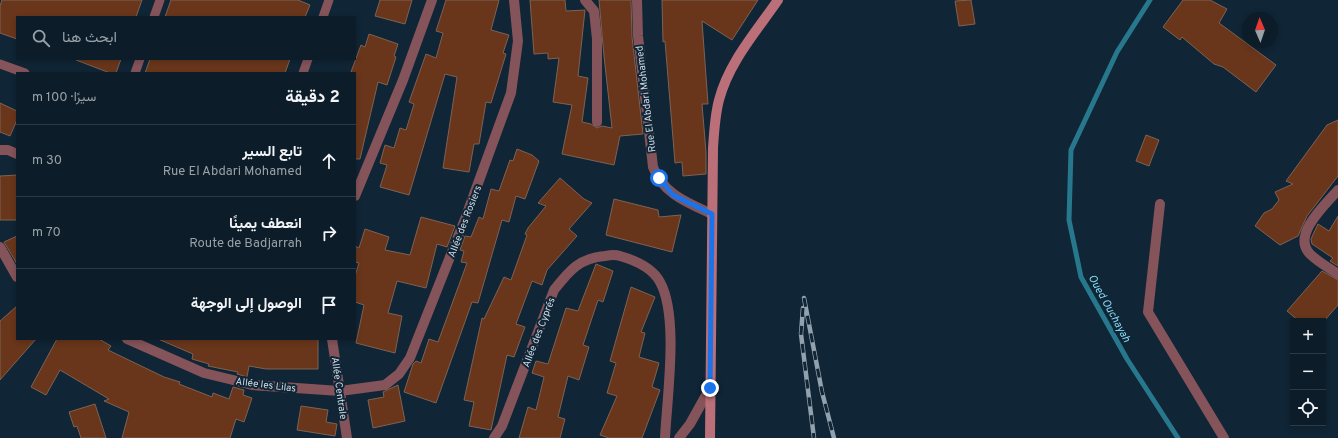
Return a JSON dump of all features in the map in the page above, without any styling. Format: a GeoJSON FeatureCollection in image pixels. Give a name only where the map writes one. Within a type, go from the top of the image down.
{"type":"FeatureCollection","features":[{"type":"Feature","properties":{"kind":"main road"},"geometry":{"type":"LineString","coordinates":[[710,438],[713,148],[719,100],[731,69],[742,50],[778,0]]}},
{"type":"Feature","properties":{"kind":"street"},"geometry":{"type":"LineString","coordinates":[[356,194],[403,80],[432,0]]}},
{"type":"Feature","properties":{"kind":"street","name":"Allée des Rosiers"},"geometry":{"type":"LineString","coordinates":[[340,391],[384,385],[399,374],[410,358],[465,219],[511,93],[518,41],[514,0]]}},
{"type":"Feature","properties":{"kind":"street"},"geometry":{"type":"LineString","coordinates":[[585,0],[594,11],[597,39],[597,122]]}},
{"type":"Feature","properties":{"kind":"street","name":"Rue El Abdari Mohamed"},"geometry":{"type":"LineString","coordinates":[[637,0],[639,43],[653,166],[659,178],[673,195],[712,214]]}},
{"type":"Feature","properties":{"kind":"street"},"geometry":{"type":"LineString","coordinates":[[0,150],[16,154]]}},
{"type":"Feature","properties":{"kind":"street"},"geometry":{"type":"LineString","coordinates":[[1338,190],[1307,227],[1305,239],[1310,254],[1338,274]]}},
{"type":"Feature","properties":{"kind":"street"},"geometry":{"type":"LineString","coordinates":[[1160,204],[1148,312],[1224,438]]}},
{"type":"Feature","properties":{"kind":"street"},"geometry":{"type":"LineString","coordinates":[[0,247],[16,275]]}},
{"type":"Feature","properties":{"kind":"street","name":"Allée des Cyprés"},"geometry":{"type":"LineString","coordinates":[[494,438],[502,426],[554,290],[566,274],[592,256],[615,254],[643,265],[659,280],[670,310],[670,341],[665,438]]}},
{"type":"Feature","properties":{"kind":"street","name":"Allée les Lilas"},"geometry":{"type":"LineString","coordinates":[[129,340],[204,373],[252,384],[340,391]]}},
{"type":"Feature","properties":{"kind":"street","name":"Allée Centrale"},"geometry":{"type":"LineString","coordinates":[[332,340],[347,438]]}},
{"type":"Feature","properties":{"kind":"street"},"geometry":{"type":"LineString","coordinates":[[679,438],[690,424],[710,388]]}},
{"type":"Feature","properties":{"kind":"lane"},"geometry":{"type":"LineString","coordinates":[[154,16],[160,0]]}},
{"type":"Feature","properties":{"kind":"lane"},"geometry":{"type":"LineString","coordinates":[[323,16],[329,0]]}},
{"type":"Feature","properties":{"kind":"lane"},"geometry":{"type":"LineString","coordinates":[[135,72],[140,60]]}},
{"type":"Feature","properties":{"kind":"lane"},"geometry":{"type":"LineString","coordinates":[[303,72],[308,60]]}},
{"type":"Feature","properties":{"kind":"lane"},"geometry":{"type":"LineString","coordinates":[[0,64],[22,72]]}},
{"type":"Feature","properties":{"kind":"building"},"geometry":{"type":"Polygon","coordinates":[[[2,0],[142,0],[136,16],[16,16],[16,39],[0,33],[0,6],[2,0]]]}},
{"type":"Feature","properties":{"kind":"building"},"geometry":{"type":"Polygon","coordinates":[[[171,0],[298,0],[310,5],[305,16],[165,16],[171,0]]]}},
{"type":"Feature","properties":{"kind":"building"},"geometry":{"type":"Polygon","coordinates":[[[380,0],[412,0],[405,24],[375,16],[380,0]]]}},
{"type":"Feature","properties":{"kind":"building"},"geometry":{"type":"Polygon","coordinates":[[[446,0],[499,0],[491,30],[509,35],[503,53],[506,54],[491,103],[486,102],[479,144],[474,144],[469,172],[443,168],[457,77],[445,74],[409,195],[380,187],[387,165],[380,163],[385,145],[394,148],[400,128],[406,130],[414,104],[409,102],[426,54],[436,58],[443,33],[436,31],[446,0]]]}},
{"type":"Feature","properties":{"kind":"building"},"geometry":{"type":"Polygon","coordinates":[[[530,0],[565,0],[566,11],[585,10],[578,76],[588,78],[582,122],[591,124],[597,128],[602,126],[612,128],[599,0],[631,0],[632,37],[643,134],[620,136],[614,165],[562,154],[572,105],[553,102],[559,58],[548,59],[548,53],[534,54],[530,0]]]}},
{"type":"Feature","properties":{"kind":"building"},"geometry":{"type":"Polygon","coordinates":[[[662,0],[758,0],[732,40],[702,21],[708,104],[702,104],[706,152],[706,174],[683,176],[682,162],[675,163],[665,41],[663,42],[662,0]]]}},
{"type":"Feature","properties":{"kind":"building"},"geometry":{"type":"Polygon","coordinates":[[[971,0],[975,24],[959,26],[955,1],[971,0]]]}},
{"type":"Feature","properties":{"kind":"building"},"geometry":{"type":"Polygon","coordinates":[[[1183,0],[1210,0],[1227,9],[1219,23],[1242,40],[1242,48],[1253,48],[1276,65],[1256,92],[1223,67],[1214,64],[1182,37],[1180,40],[1163,27],[1183,0]]]}},
{"type":"Feature","properties":{"kind":"building"},"geometry":{"type":"Polygon","coordinates":[[[369,34],[398,44],[394,56],[396,57],[387,85],[378,82],[360,159],[356,159],[356,72],[351,72],[361,45],[365,47],[369,34]]]}},
{"type":"Feature","properties":{"kind":"building"},"geometry":{"type":"Polygon","coordinates":[[[76,60],[121,60],[116,72],[107,72],[76,60]]]}},
{"type":"Feature","properties":{"kind":"building"},"geometry":{"type":"Polygon","coordinates":[[[150,60],[290,60],[285,72],[145,72],[150,60]]]}},
{"type":"Feature","properties":{"kind":"building"},"geometry":{"type":"Polygon","coordinates":[[[0,103],[16,111],[16,122],[10,136],[0,132],[0,103]]]}},
{"type":"Feature","properties":{"kind":"building"},"geometry":{"type":"Polygon","coordinates":[[[1338,120],[1338,176],[1307,216],[1298,236],[1280,245],[1255,226],[1264,213],[1272,209],[1279,200],[1275,192],[1293,184],[1286,181],[1327,125],[1338,120]]]}},
{"type":"Feature","properties":{"kind":"building"},"geometry":{"type":"Polygon","coordinates":[[[1146,135],[1159,140],[1149,166],[1136,161],[1146,135]]]}},
{"type":"Feature","properties":{"kind":"building"},"geometry":{"type":"Polygon","coordinates":[[[517,149],[532,155],[539,161],[525,199],[516,196],[509,222],[502,220],[478,303],[472,302],[436,403],[404,392],[413,364],[416,361],[421,363],[429,339],[438,342],[467,263],[461,262],[464,251],[460,250],[465,236],[471,237],[479,217],[483,219],[491,189],[499,191],[510,160],[513,161],[517,149]]]}},
{"type":"Feature","properties":{"kind":"building"},"geometry":{"type":"Polygon","coordinates":[[[16,175],[16,220],[0,220],[0,176],[16,175]]]}},
{"type":"Feature","properties":{"kind":"building"},"geometry":{"type":"Polygon","coordinates":[[[560,178],[584,199],[592,203],[569,229],[577,236],[547,270],[542,285],[532,281],[516,324],[525,327],[514,357],[507,355],[491,430],[469,426],[474,402],[464,400],[482,318],[484,319],[504,277],[511,280],[527,235],[525,234],[546,206],[538,203],[560,178]]]}},
{"type":"Feature","properties":{"kind":"building"},"geometry":{"type":"Polygon","coordinates":[[[614,199],[658,210],[659,217],[681,215],[672,252],[606,235],[614,199]]]}},
{"type":"Feature","properties":{"kind":"building"},"geometry":{"type":"Polygon","coordinates":[[[1338,216],[1338,266],[1330,261],[1333,258],[1312,244],[1311,239],[1318,224],[1329,231],[1338,216]]]}},
{"type":"Feature","properties":{"kind":"building"},"geometry":{"type":"Polygon","coordinates":[[[421,217],[455,226],[447,247],[437,244],[426,288],[397,281],[388,313],[402,316],[395,353],[356,343],[364,305],[356,302],[356,273],[359,263],[356,262],[356,246],[359,248],[365,229],[389,237],[385,250],[410,255],[421,217]]]}},
{"type":"Feature","properties":{"kind":"building"},"geometry":{"type":"Polygon","coordinates":[[[16,236],[16,262],[4,242],[16,236]]]}},
{"type":"Feature","properties":{"kind":"building"},"geometry":{"type":"Polygon","coordinates":[[[596,264],[613,271],[603,302],[598,300],[583,345],[589,347],[579,380],[568,376],[558,417],[565,419],[560,438],[519,438],[528,407],[536,410],[544,377],[532,373],[536,361],[548,364],[566,308],[578,311],[596,264]]]}},
{"type":"Feature","properties":{"kind":"building"},"geometry":{"type":"Polygon","coordinates":[[[1322,271],[1338,280],[1338,305],[1326,319],[1295,318],[1287,311],[1322,271]]]}},
{"type":"Feature","properties":{"kind":"building"},"geometry":{"type":"Polygon","coordinates":[[[631,287],[655,297],[641,332],[645,333],[639,357],[659,363],[652,387],[660,390],[642,438],[609,438],[600,435],[617,396],[607,393],[616,363],[610,361],[631,287]]]}},
{"type":"Feature","properties":{"kind":"building"},"geometry":{"type":"Polygon","coordinates":[[[16,307],[16,340],[35,340],[0,380],[0,321],[16,307]]]}},
{"type":"Feature","properties":{"kind":"building"},"geometry":{"type":"Polygon","coordinates":[[[56,340],[101,340],[111,346],[108,350],[164,377],[180,382],[179,384],[212,397],[213,393],[229,399],[233,387],[244,390],[243,395],[252,398],[244,422],[236,419],[230,438],[122,438],[129,412],[104,401],[109,399],[60,370],[46,395],[31,387],[56,340]]]}},
{"type":"Feature","properties":{"kind":"building"},"geometry":{"type":"Polygon","coordinates":[[[160,340],[318,340],[318,369],[266,369],[249,366],[247,377],[237,374],[238,372],[208,366],[209,364],[192,359],[193,354],[160,340]]]}},
{"type":"Feature","properties":{"kind":"building"},"geometry":{"type":"Polygon","coordinates":[[[398,385],[405,421],[373,428],[368,400],[384,397],[383,392],[398,385]]]}},
{"type":"Feature","properties":{"kind":"building"},"geometry":{"type":"Polygon","coordinates":[[[95,404],[106,438],[81,438],[77,426],[74,427],[69,412],[95,404]]]}},
{"type":"Feature","properties":{"kind":"building"},"geometry":{"type":"Polygon","coordinates":[[[301,406],[328,410],[326,422],[337,424],[335,436],[297,430],[301,406]]]}},
{"type":"Feature","properties":{"kind":"waterway","name":"Oued Ouchayah"},"geometry":{"type":"LineString","coordinates":[[1150,0],[1117,52],[1071,150],[1069,220],[1081,277],[1127,359],[1178,438]]}},
{"type":"Feature","properties":{"kind":"railway"},"geometry":{"type":"LineString","coordinates":[[804,298],[822,392],[834,438]]}},
{"type":"Feature","properties":{"kind":"railway"},"geometry":{"type":"LineString","coordinates":[[803,308],[801,334],[814,438]]}},
{"type":"Feature","properties":{"kind":"route"},"geometry":{"type":"LineString","coordinates":[[659,178],[673,195],[712,214],[710,388]]}}]}
